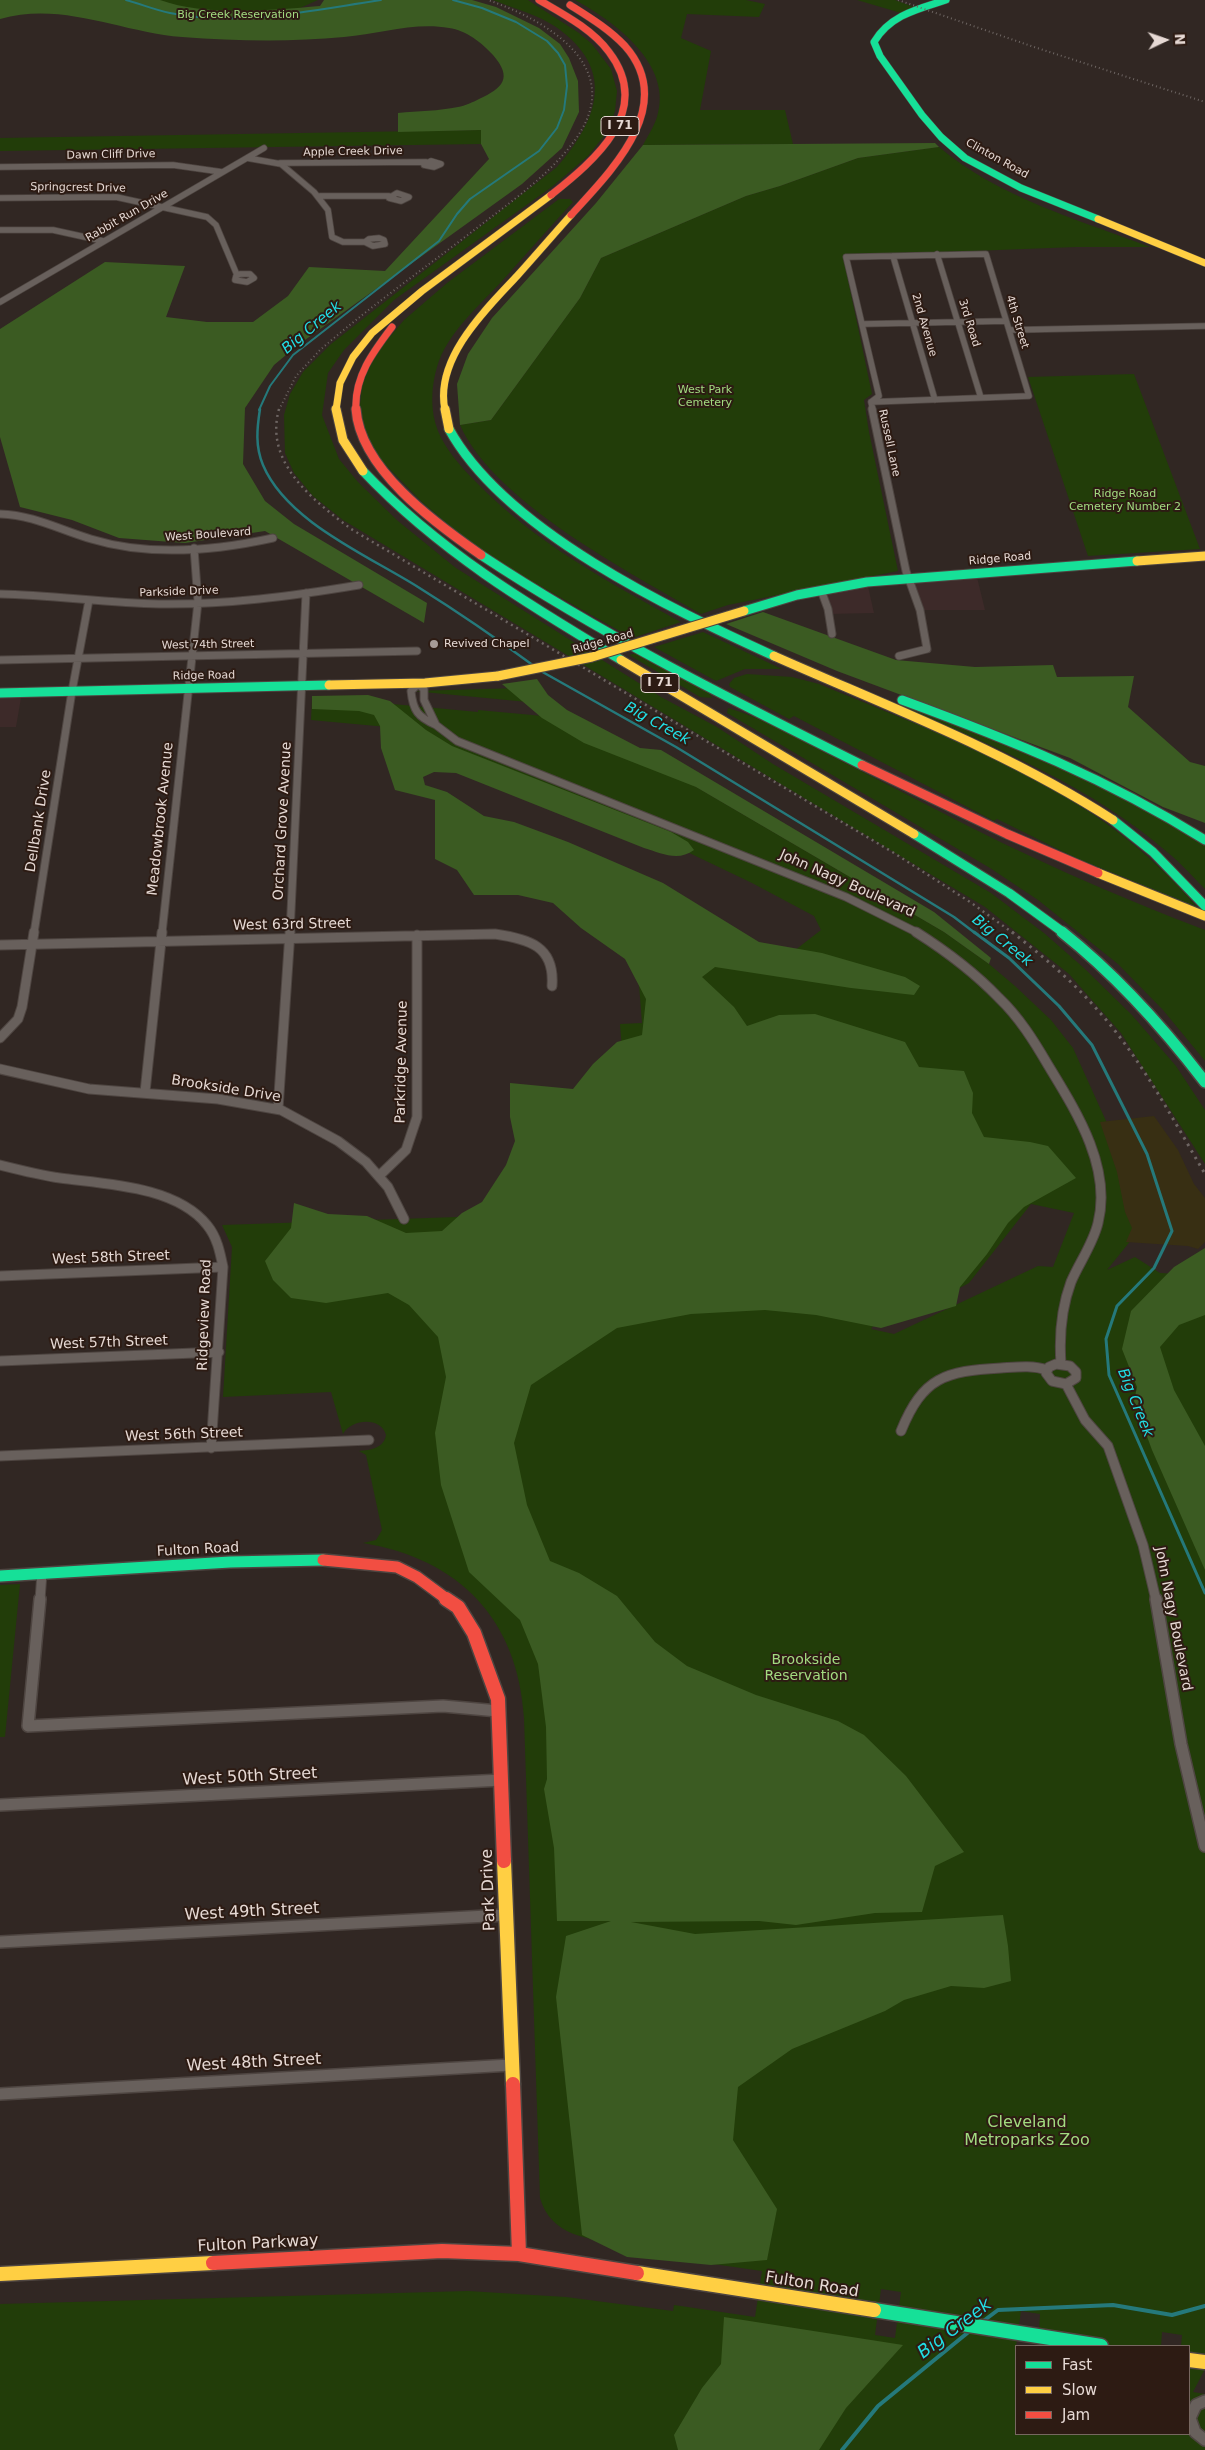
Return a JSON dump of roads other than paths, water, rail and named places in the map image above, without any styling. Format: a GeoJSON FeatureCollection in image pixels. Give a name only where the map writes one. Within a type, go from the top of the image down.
{"type":"FeatureCollection","features":[{"type":"Feature","properties":{"kind":"main road","name":"I 71"},"geometry":{"type":"LineString","coordinates":[[538,0],[585,30],[612,56],[625,82],[626,108],[617,132],[595,159],[571,180],[386,318],[367,337],[350,358],[338,387],[336,413],[342,438],[362,469],[421,528],[512,595],[964,864],[1031,909],[1083,949],[1119,982],[1171,1037],[1205,1082]]}},
{"type":"Feature","properties":{"kind":"main road","name":"I 71"},"geometry":{"type":"LineString","coordinates":[[561,0],[607,30],[630,52],[645,81],[647,94],[644,115],[634,138],[617,163],[486,311],[462,342],[447,373],[443,394],[445,416],[452,436],[470,462],[495,489],[530,518],[568,547],[629,585],[722,633],[968,740],[1065,789],[1137,837],[1175,871],[1205,906]]}},
{"type":"Feature","properties":{"kind":"main road","name":"Clinton Road"},"geometry":{"type":"LineString","coordinates":[[946,0],[907,13],[890,22],[877,33],[874,42],[882,58],[937,132],[952,148],[976,164],[1018,186],[1205,263]]}},
{"type":"Feature","properties":{"kind":"main road"},"geometry":{"type":"LineString","coordinates":[[496,236],[405,314],[374,347],[362,367],[354,395],[356,427],[369,453],[391,479],[427,513],[477,554],[584,619],[746,706],[888,777],[1068,862],[1137,891],[1205,916]]}},
{"type":"Feature","properties":{"kind":"main road","name":"Ridge Road"},"geometry":{"type":"LineString","coordinates":[[0,693],[418,684],[498,676],[550,668],[600,657],[744,611],[821,590],[910,578],[1205,556]]}},
{"type":"Feature","properties":{"kind":"main road"},"geometry":{"type":"LineString","coordinates":[[722,633],[1031,749],[1107,783],[1205,840]]}},
{"type":"Feature","properties":{"kind":"main road","name":"Fulton Road"},"geometry":{"type":"LineString","coordinates":[[0,1576],[230,1562],[319,1560],[397,1568]]}},
{"type":"Feature","properties":{"kind":"main road","name":"Park Drive"},"geometry":{"type":"LineString","coordinates":[[397,1568],[417,1577],[458,1607],[474,1633],[498,1699],[519,2254]]}},
{"type":"Feature","properties":{"kind":"main road","name":"Fulton Parkway"},"geometry":{"type":"LineString","coordinates":[[0,2274],[442,2251],[519,2254]]}},
{"type":"Feature","properties":{"kind":"main road","name":"Fulton Road"},"geometry":{"type":"LineString","coordinates":[[519,2254],[1095,2345]]}},
{"type":"Feature","properties":{"kind":"main road"},"geometry":{"type":"LineString","coordinates":[[1190,2360],[1205,2362]]}},
{"type":"Feature","properties":{"kind":"street","name":"Rabbit Run Drive"},"geometry":{"type":"LineString","coordinates":[[0,302],[264,148]]}},
{"type":"Feature","properties":{"kind":"street","name":"Apple Creek Drive"},"geometry":{"type":"LineString","coordinates":[[247,158],[280,163],[426,162]]}},
{"type":"Feature","properties":{"kind":"street"},"geometry":{"type":"LineString","coordinates":[[280,163],[320,196],[330,214],[332,237],[334,240],[365,242]]}},
{"type":"Feature","properties":{"kind":"street","name":"Dawn Cliff Drive"},"geometry":{"type":"LineString","coordinates":[[0,167],[173,164],[222,172]]}},
{"type":"Feature","properties":{"kind":"street"},"geometry":{"type":"LineString","coordinates":[[320,196],[389,196]]}},
{"type":"Feature","properties":{"kind":"street","name":"Springcrest Drive"},"geometry":{"type":"LineString","coordinates":[[0,198],[116,197],[201,215],[214,221],[238,275]]}},
{"type":"Feature","properties":{"kind":"street"},"geometry":{"type":"LineString","coordinates":[[0,230],[53,230],[103,241]]}},
{"type":"Feature","properties":{"kind":"street"},"geometry":{"type":"LineString","coordinates":[[893,256],[937,254]]}},
{"type":"Feature","properties":{"kind":"street","name":"4th Street"},"geometry":{"type":"LineString","coordinates":[[937,254],[986,254],[1029,396],[981,398]]}},
{"type":"Feature","properties":{"kind":"street","name":"3rd Road"},"geometry":{"type":"LineString","coordinates":[[937,254],[981,398]]}},
{"type":"Feature","properties":{"kind":"street","name":"Russell Lane"},"geometry":{"type":"LineString","coordinates":[[893,256],[846,257],[879,396],[871,402],[906,571],[920,610],[927,649],[899,656]]}},
{"type":"Feature","properties":{"kind":"street","name":"2nd Avenue"},"geometry":{"type":"LineString","coordinates":[[893,256],[935,400]]}},
{"type":"Feature","properties":{"kind":"street"},"geometry":{"type":"LineString","coordinates":[[863,324],[1006,321]]}},
{"type":"Feature","properties":{"kind":"street"},"geometry":{"type":"LineString","coordinates":[[1009,330],[1205,326]]}},
{"type":"Feature","properties":{"kind":"street"},"geometry":{"type":"LineString","coordinates":[[871,402],[981,398]]}},
{"type":"Feature","properties":{"kind":"street","name":"West Boulevard"},"geometry":{"type":"LineString","coordinates":[[0,514],[37,517],[91,539],[120,546],[160,549],[194,548],[257,542],[273,538]]}},
{"type":"Feature","properties":{"kind":"street","name":"Meadowbrook Avenue"},"geometry":{"type":"LineString","coordinates":[[145,1092],[198,602],[194,548]]}},
{"type":"Feature","properties":{"kind":"street","name":"Parkside Drive"},"geometry":{"type":"LineString","coordinates":[[0,594],[55,595],[89,600],[160,604],[306,594],[359,585]]}},
{"type":"Feature","properties":{"kind":"street"},"geometry":{"type":"LineString","coordinates":[[821,590],[828,609],[832,634]]}},
{"type":"Feature","properties":{"kind":"street","name":"Orchard Grove Avenue"},"geometry":{"type":"LineString","coordinates":[[278,1109],[290,937],[306,594]]}},
{"type":"Feature","properties":{"kind":"street","name":"Dellbank Drive"},"geometry":{"type":"LineString","coordinates":[[0,1038],[18,1018],[22,1007],[72,691],[89,600]]}},
{"type":"Feature","properties":{"kind":"street","name":"West 74th Street"},"geometry":{"type":"LineString","coordinates":[[0,660],[417,651]]}},
{"type":"Feature","properties":{"kind":"street","name":"John Nagy Boulevard"},"geometry":{"type":"LineString","coordinates":[[436,725],[424,700],[424,689],[418,684],[411,691],[415,710],[420,718],[436,725],[457,741],[837,893],[906,926],[940,947],[1000,998],[1029,1033],[1080,1117],[1095,1162],[1102,1199],[1098,1225],[1071,1283],[1059,1333],[1061,1364]]}},
{"type":"Feature","properties":{"kind":"street","name":"West 63rd Street"},"geometry":{"type":"LineString","coordinates":[[0,945],[290,937],[495,934],[516,937],[534,944],[548,956],[555,971],[552,986]]}},
{"type":"Feature","properties":{"kind":"street","name":"Parkridge Avenue"},"geometry":{"type":"LineString","coordinates":[[380,1175],[400,1160],[411,1146],[417,1117],[417,935]]}},
{"type":"Feature","properties":{"kind":"street","name":"Brookside Drive"},"geometry":{"type":"LineString","coordinates":[[0,1068],[58,1083],[119,1092],[192,1095],[278,1109],[344,1143],[363,1157],[392,1190],[404,1219]]}},
{"type":"Feature","properties":{"kind":"street","name":"Ridgeview Road"},"geometry":{"type":"LineString","coordinates":[[0,1165],[36,1174],[139,1188],[176,1202],[205,1224],[216,1239],[221,1251],[223,1267],[219,1352],[211,1448]]}},
{"type":"Feature","properties":{"kind":"street","name":"West 58th Street"},"geometry":{"type":"LineString","coordinates":[[0,1276],[223,1267]]}},
{"type":"Feature","properties":{"kind":"street","name":"West 57th Street"},"geometry":{"type":"LineString","coordinates":[[0,1361],[219,1352]]}},
{"type":"Feature","properties":{"kind":"street"},"geometry":{"type":"LineString","coordinates":[[1061,1364],[1070,1366],[1076,1372],[1076,1378],[1066,1384],[1052,1381],[1047,1376],[1047,1370],[1052,1365],[1061,1364]]}},
{"type":"Feature","properties":{"kind":"street"},"geometry":{"type":"LineString","coordinates":[[902,1431],[909,1408],[923,1389],[948,1375],[973,1369],[1026,1366],[1038,1366],[1047,1370]]}},
{"type":"Feature","properties":{"kind":"street","name":"John Nagy Boulevard"},"geometry":{"type":"LineString","coordinates":[[1066,1384],[1084,1420],[1108,1446],[1143,1545],[1161,1622],[1180,1744],[1205,1846]]}},
{"type":"Feature","properties":{"kind":"street","name":"West 56th Street"},"geometry":{"type":"LineString","coordinates":[[0,1456],[369,1440]]}},
{"type":"Feature","properties":{"kind":"street"},"geometry":{"type":"LineString","coordinates":[[42,1573],[28,1726],[443,1706],[498,1711]]}},
{"type":"Feature","properties":{"kind":"street","name":"West 50th Street"},"geometry":{"type":"LineString","coordinates":[[0,1806],[502,1780]]}},
{"type":"Feature","properties":{"kind":"street","name":"West 49th Street"},"geometry":{"type":"LineString","coordinates":[[0,1942],[506,1915]]}},
{"type":"Feature","properties":{"kind":"street","name":"West 48th Street"},"geometry":{"type":"LineString","coordinates":[[0,2094],[511,2065]]}},
{"type":"Feature","properties":{"kind":"street"},"geometry":{"type":"LineString","coordinates":[[1205,2401],[1196,2406],[1190,2418],[1195,2432],[1205,2440]]}},
{"type":"Feature","properties":{"kind":"waterway","name":"Big Creek"},"geometry":{"type":"LineString","coordinates":[[126,0],[170,13],[196,17],[223,18],[276,16],[381,0]]}},
{"type":"Feature","properties":{"kind":"waterway","name":"Big Creek"},"geometry":{"type":"LineString","coordinates":[[259,410],[270,386],[293,355],[439,241],[457,214],[470,199],[539,151],[557,128],[564,110],[567,86],[565,65],[558,53],[547,41],[516,22],[482,8],[453,0]]}},
{"type":"Feature","properties":{"kind":"waterway","name":"Big Creek"},"geometry":{"type":"LineString","coordinates":[[260,409],[257,437],[260,458],[275,485],[290,504],[331,536],[433,596],[534,666]]}},
{"type":"Feature","properties":{"kind":"waterway","name":"Big Creek"},"geometry":{"type":"LineString","coordinates":[[539,670],[676,747],[954,917],[975,933]]}},
{"type":"Feature","properties":{"kind":"waterway","name":"Big Creek"},"geometry":{"type":"LineString","coordinates":[[974,932],[1009,958],[1059,1006],[1092,1045],[1147,1154],[1172,1231],[1154,1268],[1117,1306],[1106,1339],[1109,1375],[1205,1593]]}},
{"type":"Feature","properties":{"kind":"waterway","name":"Big Creek"},"geometry":{"type":"LineString","coordinates":[[982,2322],[998,2310],[1113,2305],[1172,2315],[1205,2306]]}},
{"type":"Feature","properties":{"kind":"waterway","name":"Big Creek"},"geometry":{"type":"LineString","coordinates":[[842,2450],[878,2406],[971,2330]]}},
{"type":"Feature","properties":{"kind":"railway"},"geometry":{"type":"LineString","coordinates":[[279,410],[296,376],[320,350],[375,305],[537,181],[572,144],[588,117],[592,93],[588,72],[575,52],[558,36],[536,21],[488,0]]}},
{"type":"Feature","properties":{"kind":"railway"},"geometry":{"type":"LineString","coordinates":[[898,0],[1034,47],[1205,102]]}},
{"type":"Feature","properties":{"kind":"railway"},"geometry":{"type":"LineString","coordinates":[[279,409],[276,428],[279,446],[285,463],[308,493],[351,529],[894,853],[970,902],[1013,933]]}},
{"type":"Feature","properties":{"kind":"railway"},"geometry":{"type":"LineString","coordinates":[[1012,932],[1065,976],[1126,1045],[1167,1108],[1205,1174]]}},
{"type":"Feature","properties":{"kind":"place","name":"Revived Chapel"},"geometry":{"type":"Point","coordinates":[434,644]}},
{"type":"Feature","properties":{"kind":"park label","name":"Big Creek Reservation"},"geometry":{"type":"Point","coordinates":[238,15]}},
{"type":"Feature","properties":{"kind":"park label","name":"West Park Cemetery"},"geometry":{"type":"Point","coordinates":[705,396]}},
{"type":"Feature","properties":{"kind":"park label","name":"Ridge Road Cemetery Number 2"},"geometry":{"type":"Point","coordinates":[1125,500]}},
{"type":"Feature","properties":{"kind":"park label","name":"Brookside Reservation"},"geometry":{"type":"Point","coordinates":[806,1668]}},
{"type":"Feature","properties":{"kind":"park label","name":"Cleveland Metroparks Zoo"},"geometry":{"type":"Point","coordinates":[1027,2132]}}]}
